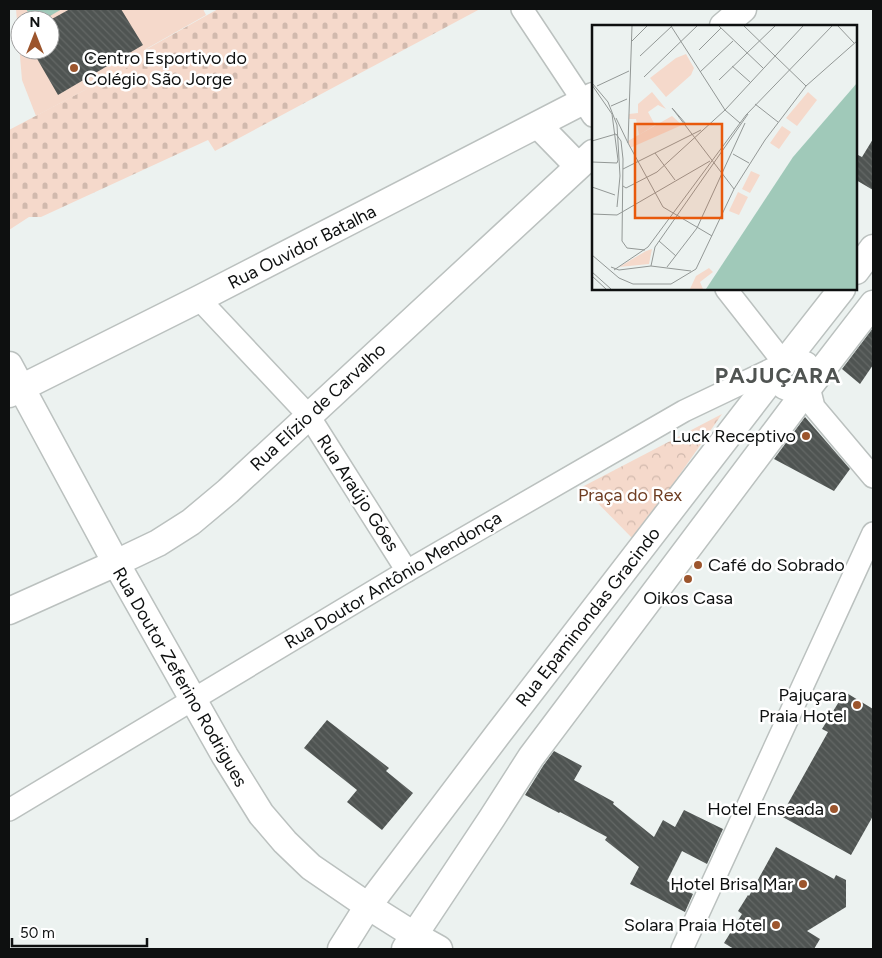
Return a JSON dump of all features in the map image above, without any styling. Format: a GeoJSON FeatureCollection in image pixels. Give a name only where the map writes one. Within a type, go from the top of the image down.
{"type":"FeatureCollection","features":[{"type":"Feature","properties":{"kind":"street"},"geometry":{"type":"LineString","coordinates":[[522,9],[590,105]]}},
{"type":"Feature","properties":{"kind":"street"},"geometry":{"type":"LineString","coordinates":[[724,25],[743,9]]}},
{"type":"Feature","properties":{"kind":"street","name":"Rua Ouvidor Batalha"},"geometry":{"type":"LineString","coordinates":[[15,391],[199,300],[538,125],[590,105]]}},
{"type":"Feature","properties":{"kind":"street"},"geometry":{"type":"LineString","coordinates":[[538,125],[586,160]]}},
{"type":"Feature","properties":{"kind":"street","name":"Rua Elízio de Carvalho"},"geometry":{"type":"LineString","coordinates":[[9,611],[116,564],[158,543],[191,522],[228,491],[586,160]]}},
{"type":"Feature","properties":{"kind":"street"},"geometry":{"type":"LineString","coordinates":[[857,270],[873,248]]}},
{"type":"Feature","properties":{"kind":"street"},"geometry":{"type":"LineString","coordinates":[[727,290],[784,363],[779,377],[783,388],[795,393],[809,387],[814,407],[873,477]]}},
{"type":"Feature","properties":{"kind":"street","name":"Rua Epaminondas Gracindo"},"geometry":{"type":"LineString","coordinates":[[341,949],[368,906],[498,734],[841,290]]}},
{"type":"Feature","properties":{"kind":"street","name":"Rua Araújo Góes"},"geometry":{"type":"LineString","coordinates":[[199,300],[308,416],[407,571]]}},
{"type":"Feature","properties":{"kind":"street","name":"Rua Epaminondas Gracindo"},"geometry":{"type":"LineString","coordinates":[[409,942],[531,757],[873,304]]}},
{"type":"Feature","properties":{"kind":"street","name":"Rua Doutor Antônio Mendonça"},"geometry":{"type":"LineString","coordinates":[[9,810],[407,571],[684,411],[784,363]]}},
{"type":"Feature","properties":{"kind":"street","name":"Rua Doutor Zeferino Rodrigues"},"geometry":{"type":"LineString","coordinates":[[9,365],[15,391],[245,790],[261,814],[285,842],[311,867],[368,906],[409,942],[439,949]]}},
{"type":"Feature","properties":{"kind":"street"},"geometry":{"type":"LineString","coordinates":[[682,949],[873,533]]}},
{"type":"Feature","properties":{"kind":"street"},"geometry":{"type":"LineString","coordinates":[[498,734],[531,757]]}},
{"type":"Feature","properties":{"kind":"green space","name":"Centro Esportivo do Colégio São Jorge"},"geometry":{"type":"Polygon","coordinates":[[[16,9],[203,9],[206,15],[146,49],[149,56],[36,116],[22,80],[20,60],[60,60],[60,10],[16,9]]]}},
{"type":"Feature","properties":{"kind":"green space"},"geometry":{"type":"Polygon","coordinates":[[[218,9],[480,9],[215,151],[208,140],[41,217],[29,217],[9,230],[9,130],[149,56],[145,50],[218,9]]]}},
{"type":"Feature","properties":{"kind":"green space","name":"Praça do Rex"},"geometry":{"type":"Polygon","coordinates":[[[722,414],[634,540],[582,487],[722,414]]]}},
{"type":"Feature","properties":{"kind":"shaded area"},"geometry":{"type":"Polygon","coordinates":[[[26,9],[62,9],[60,10],[26,9]]]}},
{"type":"Feature","properties":{"kind":"building"},"geometry":{"type":"Polygon","coordinates":[[[70,9],[121,9],[143,45],[58,95],[38,60],[60,60],[60,14],[70,9]]]}},
{"type":"Feature","properties":{"kind":"building"},"geometry":{"type":"Polygon","coordinates":[[[873,139],[873,190],[857,181],[857,154],[862,157],[873,139]]]}},
{"type":"Feature","properties":{"kind":"building"},"geometry":{"type":"Polygon","coordinates":[[[873,328],[873,365],[860,384],[842,369],[873,328]]]}},
{"type":"Feature","properties":{"kind":"building","name":"Luck Receptivo"},"geometry":{"type":"Polygon","coordinates":[[[805,417],[850,469],[834,491],[774,459],[805,417]]]}},
{"type":"Feature","properties":{"kind":"building"},"geometry":{"type":"Polygon","coordinates":[[[845,692],[873,709],[873,816],[851,855],[781,816],[828,732],[822,729],[845,692]]]}},
{"type":"Feature","properties":{"kind":"building"},"geometry":{"type":"Polygon","coordinates":[[[327,720],[389,768],[386,771],[413,793],[382,830],[347,802],[357,790],[304,748],[327,720]]]}},
{"type":"Feature","properties":{"kind":"building"},"geometry":{"type":"Polygon","coordinates":[[[554,751],[582,766],[574,780],[614,802],[613,804],[654,837],[663,820],[675,827],[684,810],[723,829],[707,864],[682,851],[667,881],[693,894],[685,912],[630,884],[639,867],[605,840],[607,837],[525,795],[554,751]]]}},
{"type":"Feature","properties":{"kind":"building"},"geometry":{"type":"Polygon","coordinates":[[[776,847],[834,879],[836,875],[846,880],[846,907],[807,931],[820,939],[814,949],[734,949],[724,943],[742,914],[738,911],[749,896],[776,847]]]}},
{"type":"Feature","properties":{"kind":"place","name":"Centro Esportivo do Colégio São Jorge"},"geometry":{"type":"Point","coordinates":[74,68]}},
{"type":"Feature","properties":{"kind":"place","name":"Luck Receptivo"},"geometry":{"type":"Point","coordinates":[806,436]}},
{"type":"Feature","properties":{"kind":"place","name":"Café do Sobrado"},"geometry":{"type":"Point","coordinates":[698,565]}},
{"type":"Feature","properties":{"kind":"place","name":"Oikos Casa"},"geometry":{"type":"Point","coordinates":[688,579]}},
{"type":"Feature","properties":{"kind":"place","name":"Pajuçara Praia Hotel"},"geometry":{"type":"Point","coordinates":[857,705]}},
{"type":"Feature","properties":{"kind":"place","name":"Hotel Enseada"},"geometry":{"type":"Point","coordinates":[834,809]}},
{"type":"Feature","properties":{"kind":"place","name":"Hotel Brisa Mar"},"geometry":{"type":"Point","coordinates":[803,884]}},
{"type":"Feature","properties":{"kind":"place","name":"Solara Praia Hotel"},"geometry":{"type":"Point","coordinates":[776,925]}},
{"type":"Feature","properties":{"kind":"district","name":"PAJUÇARA"},"geometry":{"type":"Point","coordinates":[778,375]}}]}
